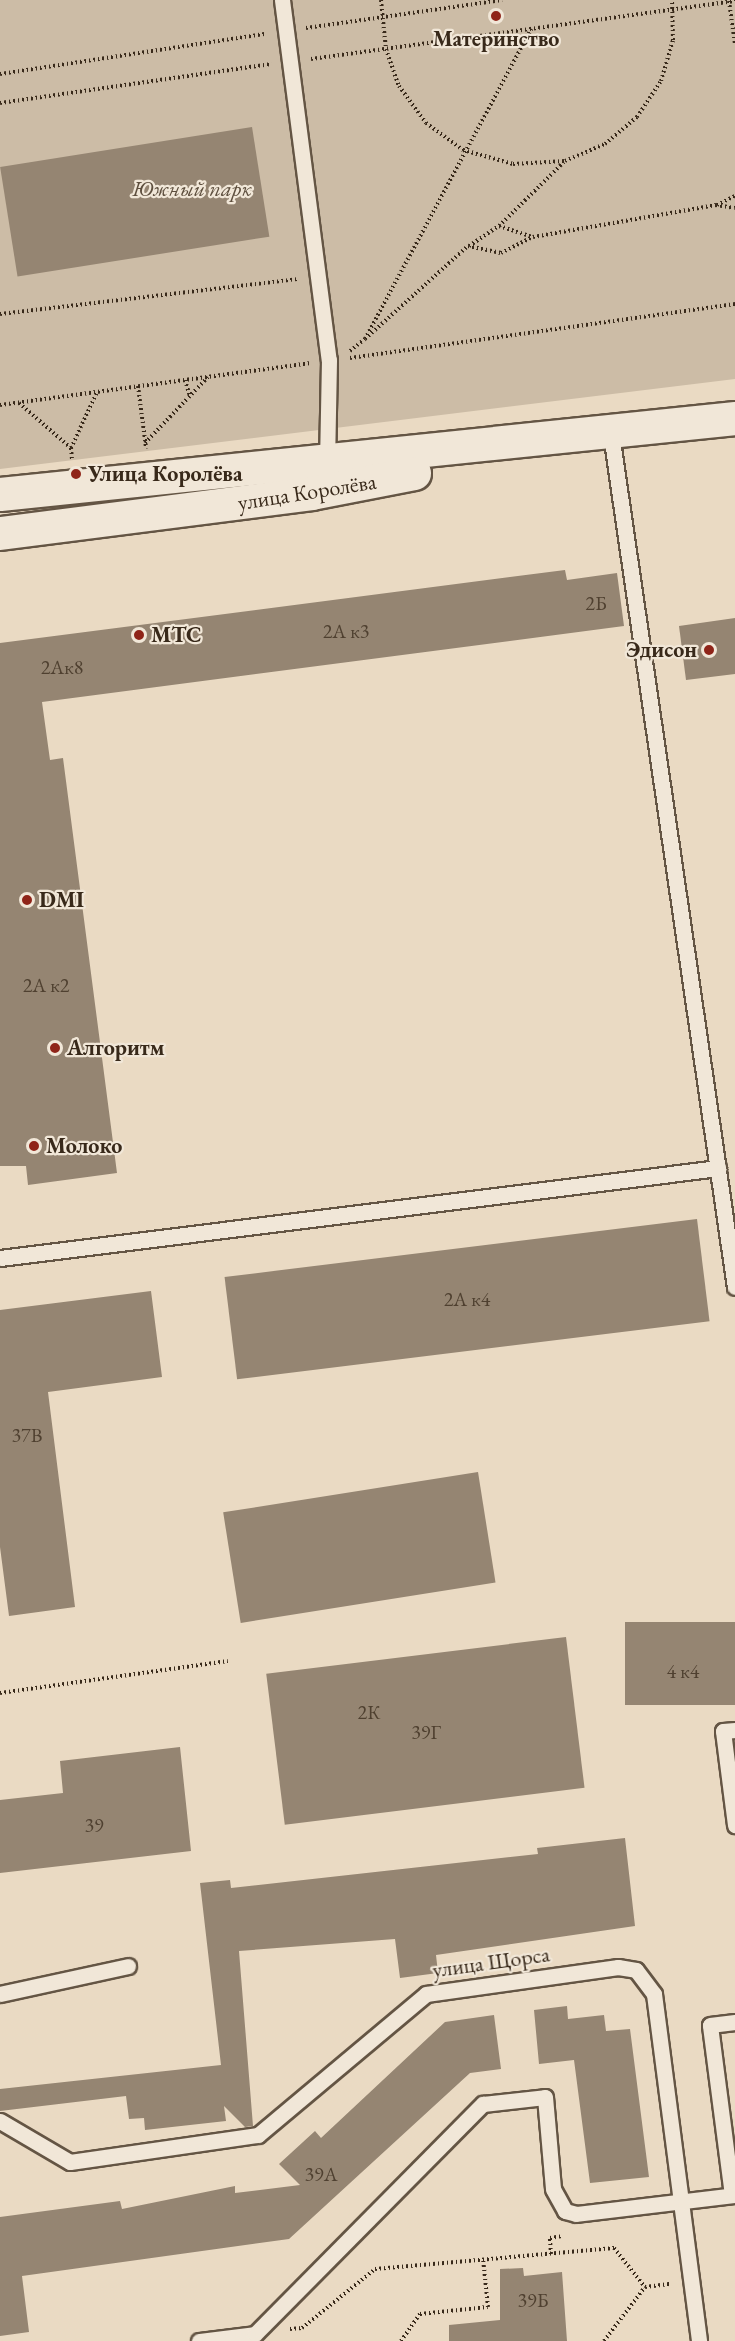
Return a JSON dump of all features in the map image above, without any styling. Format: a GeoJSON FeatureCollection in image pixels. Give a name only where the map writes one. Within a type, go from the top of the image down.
{"type":"FeatureCollection","features":[{"type":"Feature","properties":{"kind":"street","name":"улица Королёва"},"geometry":{"type":"LineString","coordinates":[[0,494],[611,434],[735,418]]}},
{"type":"Feature","properties":{"kind":"street","name":"улица Королёва"},"geometry":{"type":"LineString","coordinates":[[0,533],[311,493],[611,434]]}},
{"type":"Feature","properties":{"kind":"lane"},"geometry":{"type":"LineString","coordinates":[[282,0],[329,360],[327,463]]}},
{"type":"Feature","properties":{"kind":"lane"},"geometry":{"type":"LineString","coordinates":[[611,434],[735,1287]]}},
{"type":"Feature","properties":{"kind":"lane"},"geometry":{"type":"LineString","coordinates":[[0,1258],[718,1168]]}},
{"type":"Feature","properties":{"kind":"lane"},"geometry":{"type":"LineString","coordinates":[[735,1730],[723,1731],[735,1825]]}},
{"type":"Feature","properties":{"kind":"lane"},"geometry":{"type":"LineString","coordinates":[[0,1994],[128,1966]]}},
{"type":"Feature","properties":{"kind":"lane","name":"улица Щорса"},"geometry":{"type":"LineString","coordinates":[[0,2121],[70,2162],[258,2135],[426,1994],[618,1967],[636,1970],[654,1994],[699,2341]]}},
{"type":"Feature","properties":{"kind":"lane"},"geometry":{"type":"LineString","coordinates":[[200,2341],[255,2334],[483,2104],[545,2097],[553,2189],[565,2211],[682,2202],[733,2195],[710,2025],[735,2022]]}},
{"type":"Feature","properties":{"kind":"path"},"geometry":{"type":"LineString","coordinates":[[381,0],[380,18],[386,49],[399,86],[426,123],[463,150],[513,164],[565,161],[604,144],[637,117],[661,81],[673,40],[672,0]]}},
{"type":"Feature","properties":{"kind":"path"},"geometry":{"type":"LineString","coordinates":[[0,74],[502,0]]}},
{"type":"Feature","properties":{"kind":"path"},"geometry":{"type":"LineString","coordinates":[[0,103],[731,1],[735,44]]}},
{"type":"Feature","properties":{"kind":"path"},"geometry":{"type":"LineString","coordinates":[[365,339],[463,150],[531,28]]}},
{"type":"Feature","properties":{"kind":"path"},"geometry":{"type":"LineString","coordinates":[[350,351],[468,246],[499,226],[565,161]]}},
{"type":"Feature","properties":{"kind":"path"},"geometry":{"type":"LineString","coordinates":[[468,246],[501,253],[533,237],[716,205],[735,196]]}},
{"type":"Feature","properties":{"kind":"path"},"geometry":{"type":"LineString","coordinates":[[716,205],[735,208]]}},
{"type":"Feature","properties":{"kind":"path"},"geometry":{"type":"LineString","coordinates":[[499,226],[533,237]]}},
{"type":"Feature","properties":{"kind":"path"},"geometry":{"type":"LineString","coordinates":[[0,314],[318,277]]}},
{"type":"Feature","properties":{"kind":"path"},"geometry":{"type":"LineString","coordinates":[[0,405],[735,304]]}},
{"type":"Feature","properties":{"kind":"path"},"geometry":{"type":"LineString","coordinates":[[145,443],[208,377]]}},
{"type":"Feature","properties":{"kind":"path"},"geometry":{"type":"LineString","coordinates":[[185,380],[190,396]]}},
{"type":"Feature","properties":{"kind":"path"},"geometry":{"type":"LineString","coordinates":[[136,454],[146,453],[138,386]]}},
{"type":"Feature","properties":{"kind":"path"},"geometry":{"type":"LineString","coordinates":[[83,460],[72,462],[71,448],[97,392]]}},
{"type":"Feature","properties":{"kind":"path"},"geometry":{"type":"LineString","coordinates":[[18,402],[71,448]]}},
{"type":"Feature","properties":{"kind":"path"},"geometry":{"type":"LineString","coordinates":[[0,1693],[228,1661]]}},
{"type":"Feature","properties":{"kind":"path"},"geometry":{"type":"LineString","coordinates":[[551,2253],[550,2238],[562,2236]]}},
{"type":"Feature","properties":{"kind":"path"},"geometry":{"type":"LineString","coordinates":[[255,2334],[302,2328],[375,2269],[614,2248],[645,2287]]}},
{"type":"Feature","properties":{"kind":"path"},"geometry":{"type":"LineString","coordinates":[[401,2341],[420,2314],[488,2307],[483,2259]]}},
{"type":"Feature","properties":{"kind":"path"},"geometry":{"type":"LineString","coordinates":[[604,2341],[645,2287],[671,2283]]}},
{"type":"Feature","properties":{"kind":"green space","name":"Южный парк"},"geometry":{"type":"Polygon","coordinates":[[[0,0],[735,0],[735,379],[0,469],[0,0]]]}},
{"type":"Feature","properties":{"kind":"building"},"geometry":{"type":"Polygon","coordinates":[[[252,127],[269,237],[18,277],[0,167],[252,127]]]}},
{"type":"Feature","properties":{"kind":"building"},"geometry":{"type":"Polygon","coordinates":[[[565,570],[567,580],[617,573],[624,626],[42,702],[50,760],[63,758],[117,1173],[28,1185],[26,1166],[0,1166],[0,643],[565,570]]]}},
{"type":"Feature","properties":{"kind":"building","name":"Эдисон"},"geometry":{"type":"Polygon","coordinates":[[[735,618],[735,674],[686,680],[679,626],[735,618]]]}},
{"type":"Feature","properties":{"kind":"building"},"geometry":{"type":"Polygon","coordinates":[[[697,1219],[710,1321],[237,1379],[225,1277],[697,1219]]]}},
{"type":"Feature","properties":{"kind":"building"},"geometry":{"type":"Polygon","coordinates":[[[151,1291],[162,1377],[48,1392],[75,1607],[9,1616],[0,1547],[0,1310],[151,1291]]]}},
{"type":"Feature","properties":{"kind":"building"},"geometry":{"type":"Polygon","coordinates":[[[478,1472],[496,1583],[241,1623],[223,1512],[478,1472]]]}},
{"type":"Feature","properties":{"kind":"building"},"geometry":{"type":"Polygon","coordinates":[[[625,1622],[735,1622],[735,1705],[625,1705],[625,1622]]]}},
{"type":"Feature","properties":{"kind":"building"},"geometry":{"type":"Polygon","coordinates":[[[566,1637],[585,1788],[285,1825],[266,1674],[566,1637]]]}},
{"type":"Feature","properties":{"kind":"building"},"geometry":{"type":"Polygon","coordinates":[[[180,1747],[191,1851],[0,1873],[0,1800],[63,1793],[60,1761],[180,1747]]]}},
{"type":"Feature","properties":{"kind":"building"},"geometry":{"type":"Polygon","coordinates":[[[625,1838],[635,1926],[436,1955],[438,1973],[400,1978],[395,1939],[239,1951],[253,2126],[245,2127],[224,2106],[226,2121],[145,2130],[144,2118],[129,2119],[126,2096],[0,2111],[0,2089],[221,2065],[200,1883],[230,1880],[231,1888],[538,1854],[537,1848],[625,1838]]]}},
{"type":"Feature","properties":{"kind":"building"},"geometry":{"type":"Polygon","coordinates":[[[567,2006],[568,2019],[604,2015],[606,2031],[630,2029],[649,2177],[590,2183],[574,2060],[539,2064],[534,2010],[567,2006]]]}},
{"type":"Feature","properties":{"kind":"building"},"geometry":{"type":"Polygon","coordinates":[[[494,2015],[501,2069],[470,2073],[289,2239],[22,2276],[29,2332],[0,2336],[0,2217],[120,2201],[122,2209],[235,2186],[235,2193],[300,2185],[279,2164],[315,2131],[321,2138],[445,2022],[494,2015]]]}},
{"type":"Feature","properties":{"kind":"building"},"geometry":{"type":"Polygon","coordinates":[[[523,2268],[524,2276],[562,2272],[567,2341],[449,2341],[449,2325],[500,2320],[500,2269],[523,2268]]]}},
{"type":"Feature","properties":{"kind":"place","name":"Материнство"},"geometry":{"type":"Point","coordinates":[496,16]}},
{"type":"Feature","properties":{"kind":"place","name":"Улица Королёва"},"geometry":{"type":"Point","coordinates":[76,474]}},
{"type":"Feature","properties":{"kind":"place","name":"МТС"},"geometry":{"type":"Point","coordinates":[139,635]}},
{"type":"Feature","properties":{"kind":"place","name":"Эдисон"},"geometry":{"type":"Point","coordinates":[709,650]}},
{"type":"Feature","properties":{"kind":"place","name":"DMI"},"geometry":{"type":"Point","coordinates":[27,900]}},
{"type":"Feature","properties":{"kind":"place","name":"Алгоритм"},"geometry":{"type":"Point","coordinates":[55,1048]}},
{"type":"Feature","properties":{"kind":"place","name":"Молоко"},"geometry":{"type":"Point","coordinates":[34,1146]}}]}
